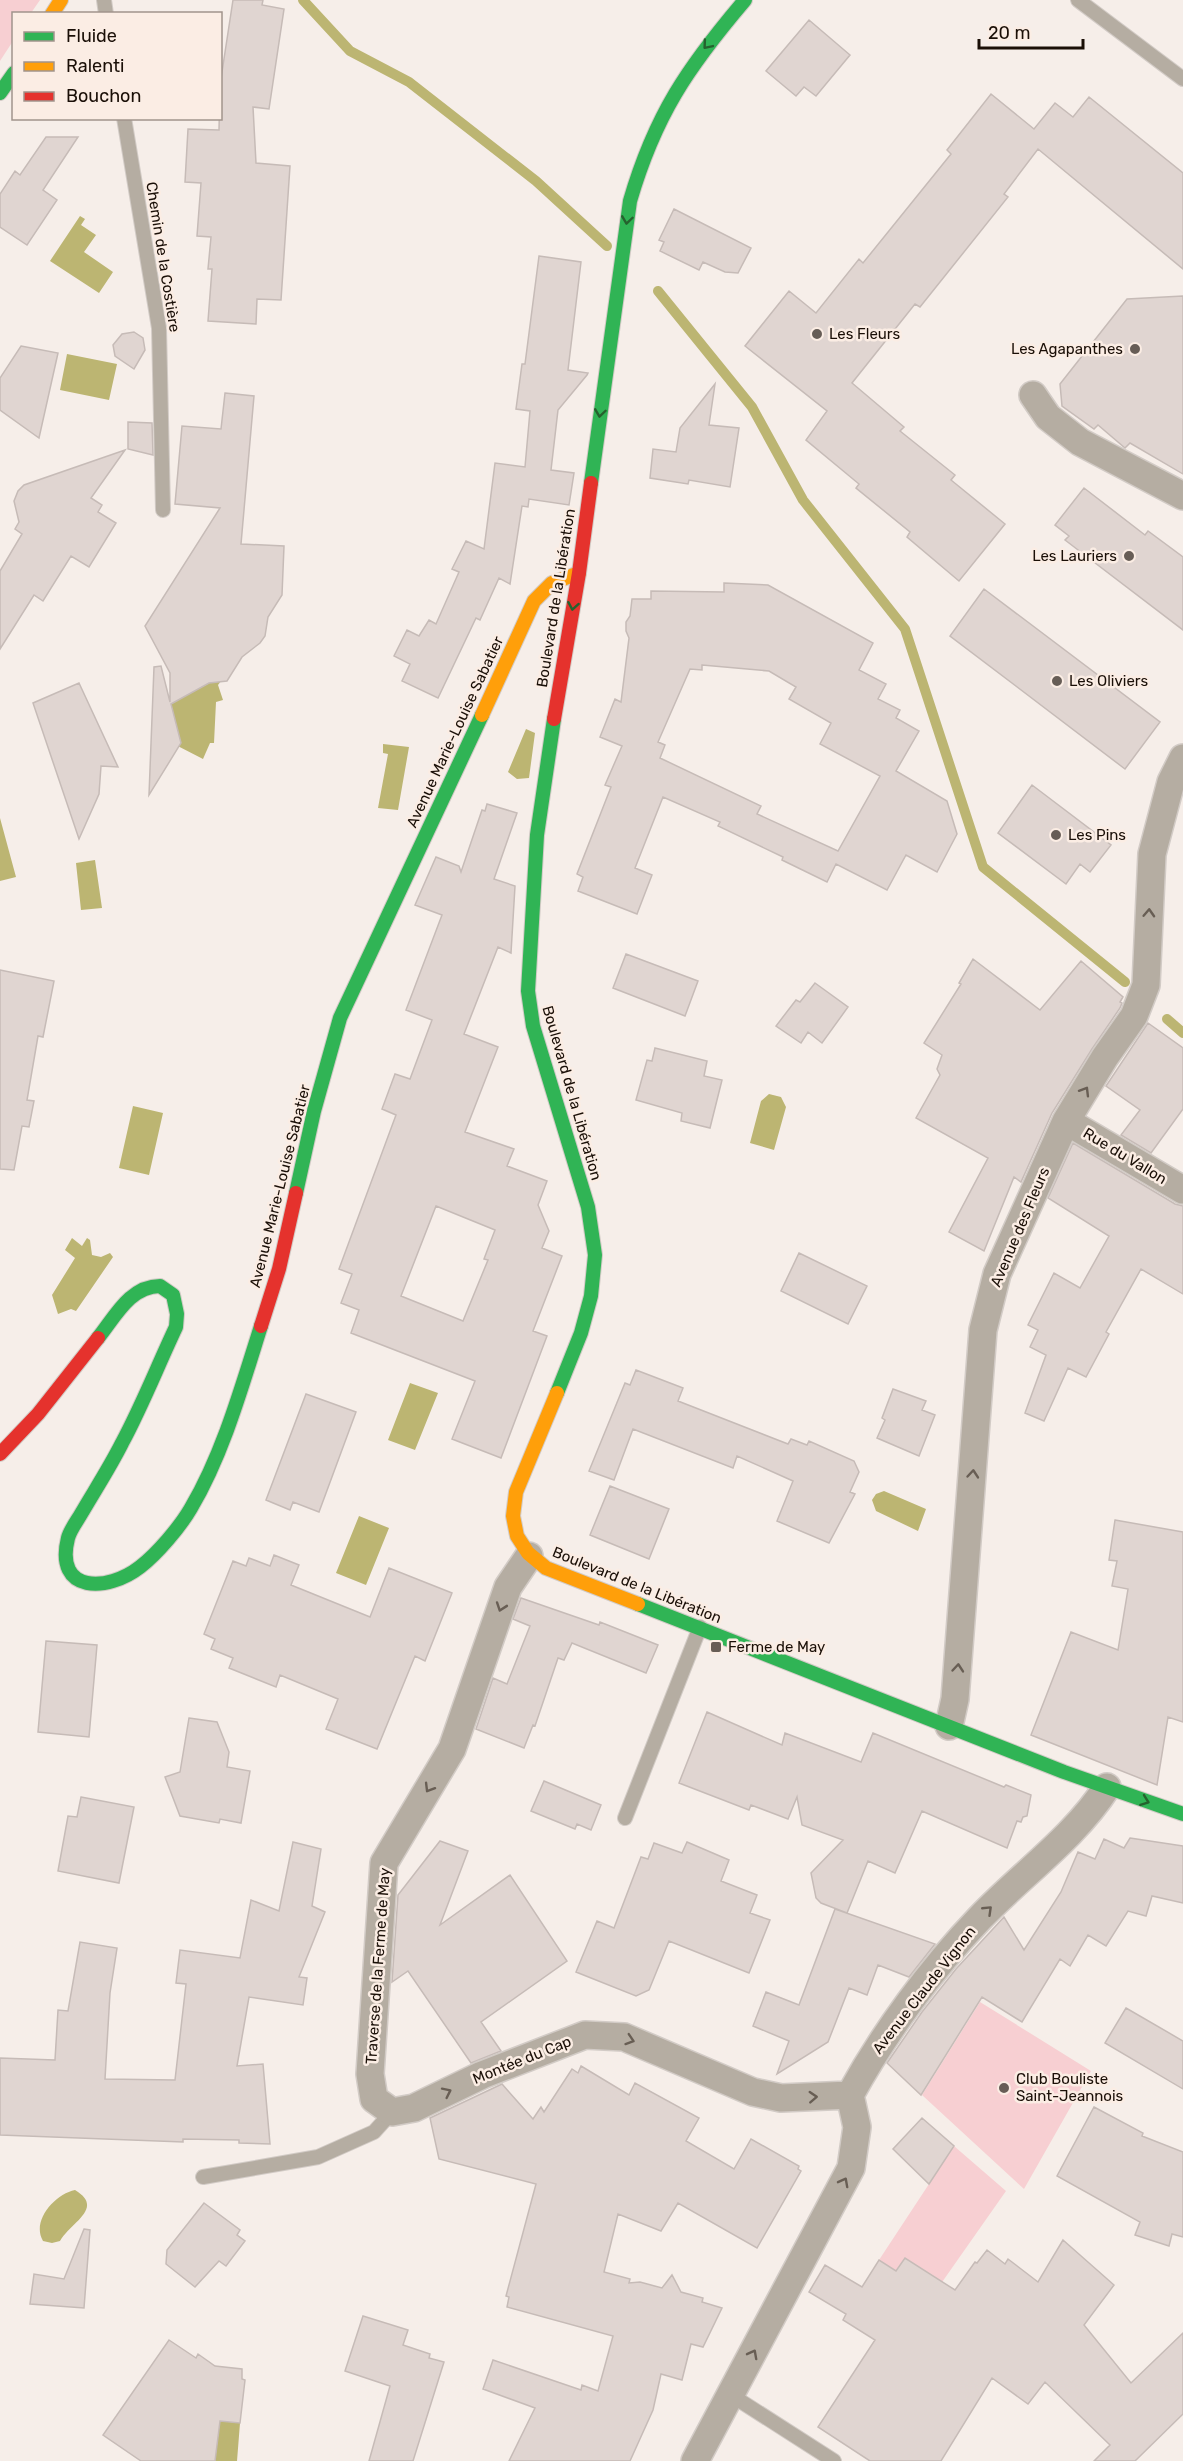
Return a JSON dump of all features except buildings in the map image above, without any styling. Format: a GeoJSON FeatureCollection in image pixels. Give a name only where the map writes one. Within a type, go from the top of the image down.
{"type":"FeatureCollection","features":[{"type":"Feature","properties":{"kind":"main road","name":"Boulevard de la Libération"},"geometry":{"type":"LineString","coordinates":[[745,0],[701,51],[672,93],[653,129],[637,172],[630,201],[579,573],[560,678],[537,835],[528,991],[533,1026],[541,1056],[588,1207],[595,1254],[591,1296],[581,1333],[516,1492],[512,1509],[519,1542],[528,1556],[546,1568],[1107,1787]]}},
{"type":"Feature","properties":{"kind":"main road"},"geometry":{"type":"LineString","coordinates":[[0,93],[12,76]]}},
{"type":"Feature","properties":{"kind":"main road","name":"Avenue Marie-Louise Sabatier"},"geometry":{"type":"LineString","coordinates":[[0,1454],[38,1414],[130,1297],[144,1286],[159,1284],[173,1294],[179,1310],[176,1327],[123,1442],[68,1537],[66,1562],[72,1577],[85,1584],[102,1584],[122,1578],[141,1567],[176,1529],[191,1508],[235,1407],[279,1269],[314,1111],[340,1018],[507,663],[528,610],[543,589],[562,575],[579,573]]}},
{"type":"Feature","properties":{"kind":"main road"},"geometry":{"type":"LineString","coordinates":[[1107,1787],[1183,1814]]}},
{"type":"Feature","properties":{"kind":"street"},"geometry":{"type":"LineString","coordinates":[[1033,395],[1048,417],[1080,441],[1183,496]]}},
{"type":"Feature","properties":{"kind":"street","name":"Avenue des Fleurs"},"geometry":{"type":"LineString","coordinates":[[949,1726],[955,1699],[983,1330],[997,1274],[1066,1121],[1105,1057],[1134,1016],[1146,985],[1152,854],[1171,782],[1183,758]]}},
{"type":"Feature","properties":{"kind":"street","name":"Rue du Vallon"},"geometry":{"type":"LineString","coordinates":[[1066,1121],[1183,1190]]}},
{"type":"Feature","properties":{"kind":"street","name":"Traverse de la Ferme de May"},"geometry":{"type":"LineString","coordinates":[[392,2112],[374,2099],[370,2074],[384,1863],[452,1749],[508,1587],[528,1556]]}},
{"type":"Feature","properties":{"kind":"street","name":"Avenue Claude Vignon"},"geometry":{"type":"LineString","coordinates":[[850,2095],[869,2060],[924,1984],[979,1919],[1093,1810],[1107,1787]]}},
{"type":"Feature","properties":{"kind":"street","name":"Montée du Cap"},"geometry":{"type":"LineString","coordinates":[[392,2112],[414,2108],[482,2075],[585,2035],[624,2037],[753,2092],[781,2098],[850,2095]]}},
{"type":"Feature","properties":{"kind":"street"},"geometry":{"type":"LineString","coordinates":[[695,2461],[851,2169],[857,2127],[850,2095]]}},
{"type":"Feature","properties":{"kind":"lane"},"geometry":{"type":"LineString","coordinates":[[1078,0],[1183,79]]}},
{"type":"Feature","properties":{"kind":"lane","name":"Chemin de la Costière"},"geometry":{"type":"LineString","coordinates":[[124,120],[159,328],[163,510]]}},
{"type":"Feature","properties":{"kind":"lane"},"geometry":{"type":"LineString","coordinates":[[625,1818],[700,1628]]}},
{"type":"Feature","properties":{"kind":"lane"},"geometry":{"type":"LineString","coordinates":[[203,2177],[318,2157],[374,2132],[392,2112]]}},
{"type":"Feature","properties":{"kind":"lane"},"geometry":{"type":"LineString","coordinates":[[731,2395],[834,2461]]}},
{"type":"Feature","properties":{"kind":"shaded area"},"geometry":{"type":"Polygon","coordinates":[[[0,0],[40,0],[32,12],[12,12],[12,43],[0,61],[0,0]]]}},
{"type":"Feature","properties":{"kind":"shaded area"},"geometry":{"type":"Polygon","coordinates":[[[80,216],[85,219],[81,225],[96,235],[84,252],[113,272],[99,293],[50,261],[80,216]]]}},
{"type":"Feature","properties":{"kind":"shaded area"},"geometry":{"type":"Polygon","coordinates":[[[67,354],[117,364],[109,400],[60,390],[67,354]]]}},
{"type":"Feature","properties":{"kind":"shaded area"},"geometry":{"type":"Polygon","coordinates":[[[219,678],[221,681],[218,685],[223,700],[216,702],[214,743],[210,743],[203,759],[168,741],[170,696],[185,696],[219,678]]]}},
{"type":"Feature","properties":{"kind":"shaded area"},"geometry":{"type":"Polygon","coordinates":[[[526,729],[535,733],[529,778],[517,779],[508,772],[526,729]]]}},
{"type":"Feature","properties":{"kind":"shaded area"},"geometry":{"type":"Polygon","coordinates":[[[383,744],[409,747],[398,810],[378,808],[388,754],[383,753],[383,744]]]}},
{"type":"Feature","properties":{"kind":"shaded area"},"geometry":{"type":"Polygon","coordinates":[[[0,818],[16,877],[0,881],[0,818]]]}},
{"type":"Feature","properties":{"kind":"shaded area"},"geometry":{"type":"Polygon","coordinates":[[[95,860],[102,908],[81,910],[76,863],[95,860]]]}},
{"type":"Feature","properties":{"kind":"shaded area"},"geometry":{"type":"Polygon","coordinates":[[[769,1094],[781,1097],[786,1107],[774,1150],[750,1143],[761,1101],[769,1094]]]}},
{"type":"Feature","properties":{"kind":"shaded area"},"geometry":{"type":"Polygon","coordinates":[[[133,1106],[163,1113],[149,1175],[119,1168],[133,1106]]]}},
{"type":"Feature","properties":{"kind":"shaded area"},"geometry":{"type":"Polygon","coordinates":[[[72,1238],[82,1246],[87,1238],[90,1240],[92,1255],[101,1257],[110,1253],[113,1257],[76,1311],[71,1309],[58,1314],[52,1295],[75,1258],[65,1250],[72,1238]]]}},
{"type":"Feature","properties":{"kind":"shaded area"},"geometry":{"type":"Polygon","coordinates":[[[410,1383],[438,1393],[415,1450],[388,1440],[410,1383]]]}},
{"type":"Feature","properties":{"kind":"shaded area"},"geometry":{"type":"Polygon","coordinates":[[[884,1491],[926,1509],[918,1531],[876,1511],[872,1500],[876,1494],[884,1491]]]}},
{"type":"Feature","properties":{"kind":"shaded area"},"geometry":{"type":"Polygon","coordinates":[[[359,1516],[389,1528],[366,1585],[336,1573],[359,1516]]]}},
{"type":"Feature","properties":{"kind":"shaded area","name":"Club Bouliste Saint-Jeannois"},"geometry":{"type":"Polygon","coordinates":[[[980,2002],[1091,2071],[1024,2189],[922,2095],[980,2002]]]}},
{"type":"Feature","properties":{"kind":"shaded area"},"geometry":{"type":"Polygon","coordinates":[[[954,2146],[1006,2191],[933,2295],[879,2260],[954,2146]]]}},
{"type":"Feature","properties":{"kind":"shaded area"},"geometry":{"type":"Polygon","coordinates":[[[75,2190],[87,2203],[83,2215],[60,2241],[52,2243],[43,2241],[40,2225],[47,2210],[60,2197],[75,2190]]]}},
{"type":"Feature","properties":{"kind":"shaded area"},"geometry":{"type":"Polygon","coordinates":[[[220,2421],[240,2423],[237,2461],[215,2461],[220,2421]]]}},
{"type":"Feature","properties":{"kind":"waterway"},"geometry":{"type":"LineString","coordinates":[[303,0],[350,51],[409,82],[536,181],[607,246]]}},
{"type":"Feature","properties":{"kind":"waterway"},"geometry":{"type":"LineString","coordinates":[[658,291],[752,407],[803,500],[905,629],[983,867],[1125,982]]}},
{"type":"Feature","properties":{"kind":"waterway"},"geometry":{"type":"LineString","coordinates":[[1167,1019],[1183,1033]]}},
{"type":"Feature","properties":{"kind":"traffic: fast"},"geometry":{"type":"LineString","coordinates":[[591,483],[630,201],[650,143],[662,117],[690,70],[745,0]]}},
{"type":"Feature","properties":{"kind":"traffic: fast"},"geometry":{"type":"LineString","coordinates":[[0,93],[12,76]]}},
{"type":"Feature","properties":{"kind":"traffic: fast"},"geometry":{"type":"LineString","coordinates":[[296,1193],[314,1111],[340,1018],[482,715]]}},
{"type":"Feature","properties":{"kind":"traffic: fast"},"geometry":{"type":"LineString","coordinates":[[554,719],[537,835],[528,991],[533,1026],[588,1207],[595,1255],[591,1296],[581,1333],[557,1393]]}},
{"type":"Feature","properties":{"kind":"traffic: fast"},"geometry":{"type":"LineString","coordinates":[[98,1338],[124,1304],[140,1291],[160,1286],[173,1295],[177,1314],[176,1327],[129,1429],[68,1538],[66,1556],[69,1570],[76,1578],[87,1583],[99,1584],[127,1575],[147,1562],[175,1532],[186,1515],[222,1443],[261,1326]]}},
{"type":"Feature","properties":{"kind":"traffic: fast"},"geometry":{"type":"LineString","coordinates":[[638,1604],[1064,1772],[1183,1814]]}},
{"type":"Feature","properties":{"kind":"traffic: slow"},"geometry":{"type":"LineString","coordinates":[[53,12],[61,0]]}},
{"type":"Feature","properties":{"kind":"traffic: slow"},"geometry":{"type":"LineString","coordinates":[[482,715],[534,601],[552,583],[579,573]]}},
{"type":"Feature","properties":{"kind":"traffic: slow"},"geometry":{"type":"LineString","coordinates":[[557,1393],[516,1492],[513,1516],[517,1536],[528,1553],[546,1568],[638,1604]]}},
{"type":"Feature","properties":{"kind":"traffic: jam"},"geometry":{"type":"LineString","coordinates":[[554,719],[579,573],[591,483]]}},
{"type":"Feature","properties":{"kind":"traffic: jam"},"geometry":{"type":"LineString","coordinates":[[261,1326],[279,1269],[296,1193]]}},
{"type":"Feature","properties":{"kind":"traffic: jam"},"geometry":{"type":"LineString","coordinates":[[0,1454],[38,1414],[98,1338]]}},
{"type":"Feature","properties":{"kind":"place","name":"Les Fleurs"},"geometry":{"type":"Point","coordinates":[817,334]}},
{"type":"Feature","properties":{"kind":"place","name":"Les Agapanthes"},"geometry":{"type":"Point","coordinates":[1135,349]}},
{"type":"Feature","properties":{"kind":"place","name":"Les Lauriers"},"geometry":{"type":"Point","coordinates":[1129,556]}},
{"type":"Feature","properties":{"kind":"place","name":"Les Oliviers"},"geometry":{"type":"Point","coordinates":[1057,681]}},
{"type":"Feature","properties":{"kind":"place","name":"Les Pins"},"geometry":{"type":"Point","coordinates":[1056,835]}},
{"type":"Feature","properties":{"kind":"place","name":"Ferme de May"},"geometry":{"type":"Point","coordinates":[716,1647]}},
{"type":"Feature","properties":{"kind":"place","name":"Club Bouliste Saint-Jeannois"},"geometry":{"type":"Point","coordinates":[1004,2088]}}]}
